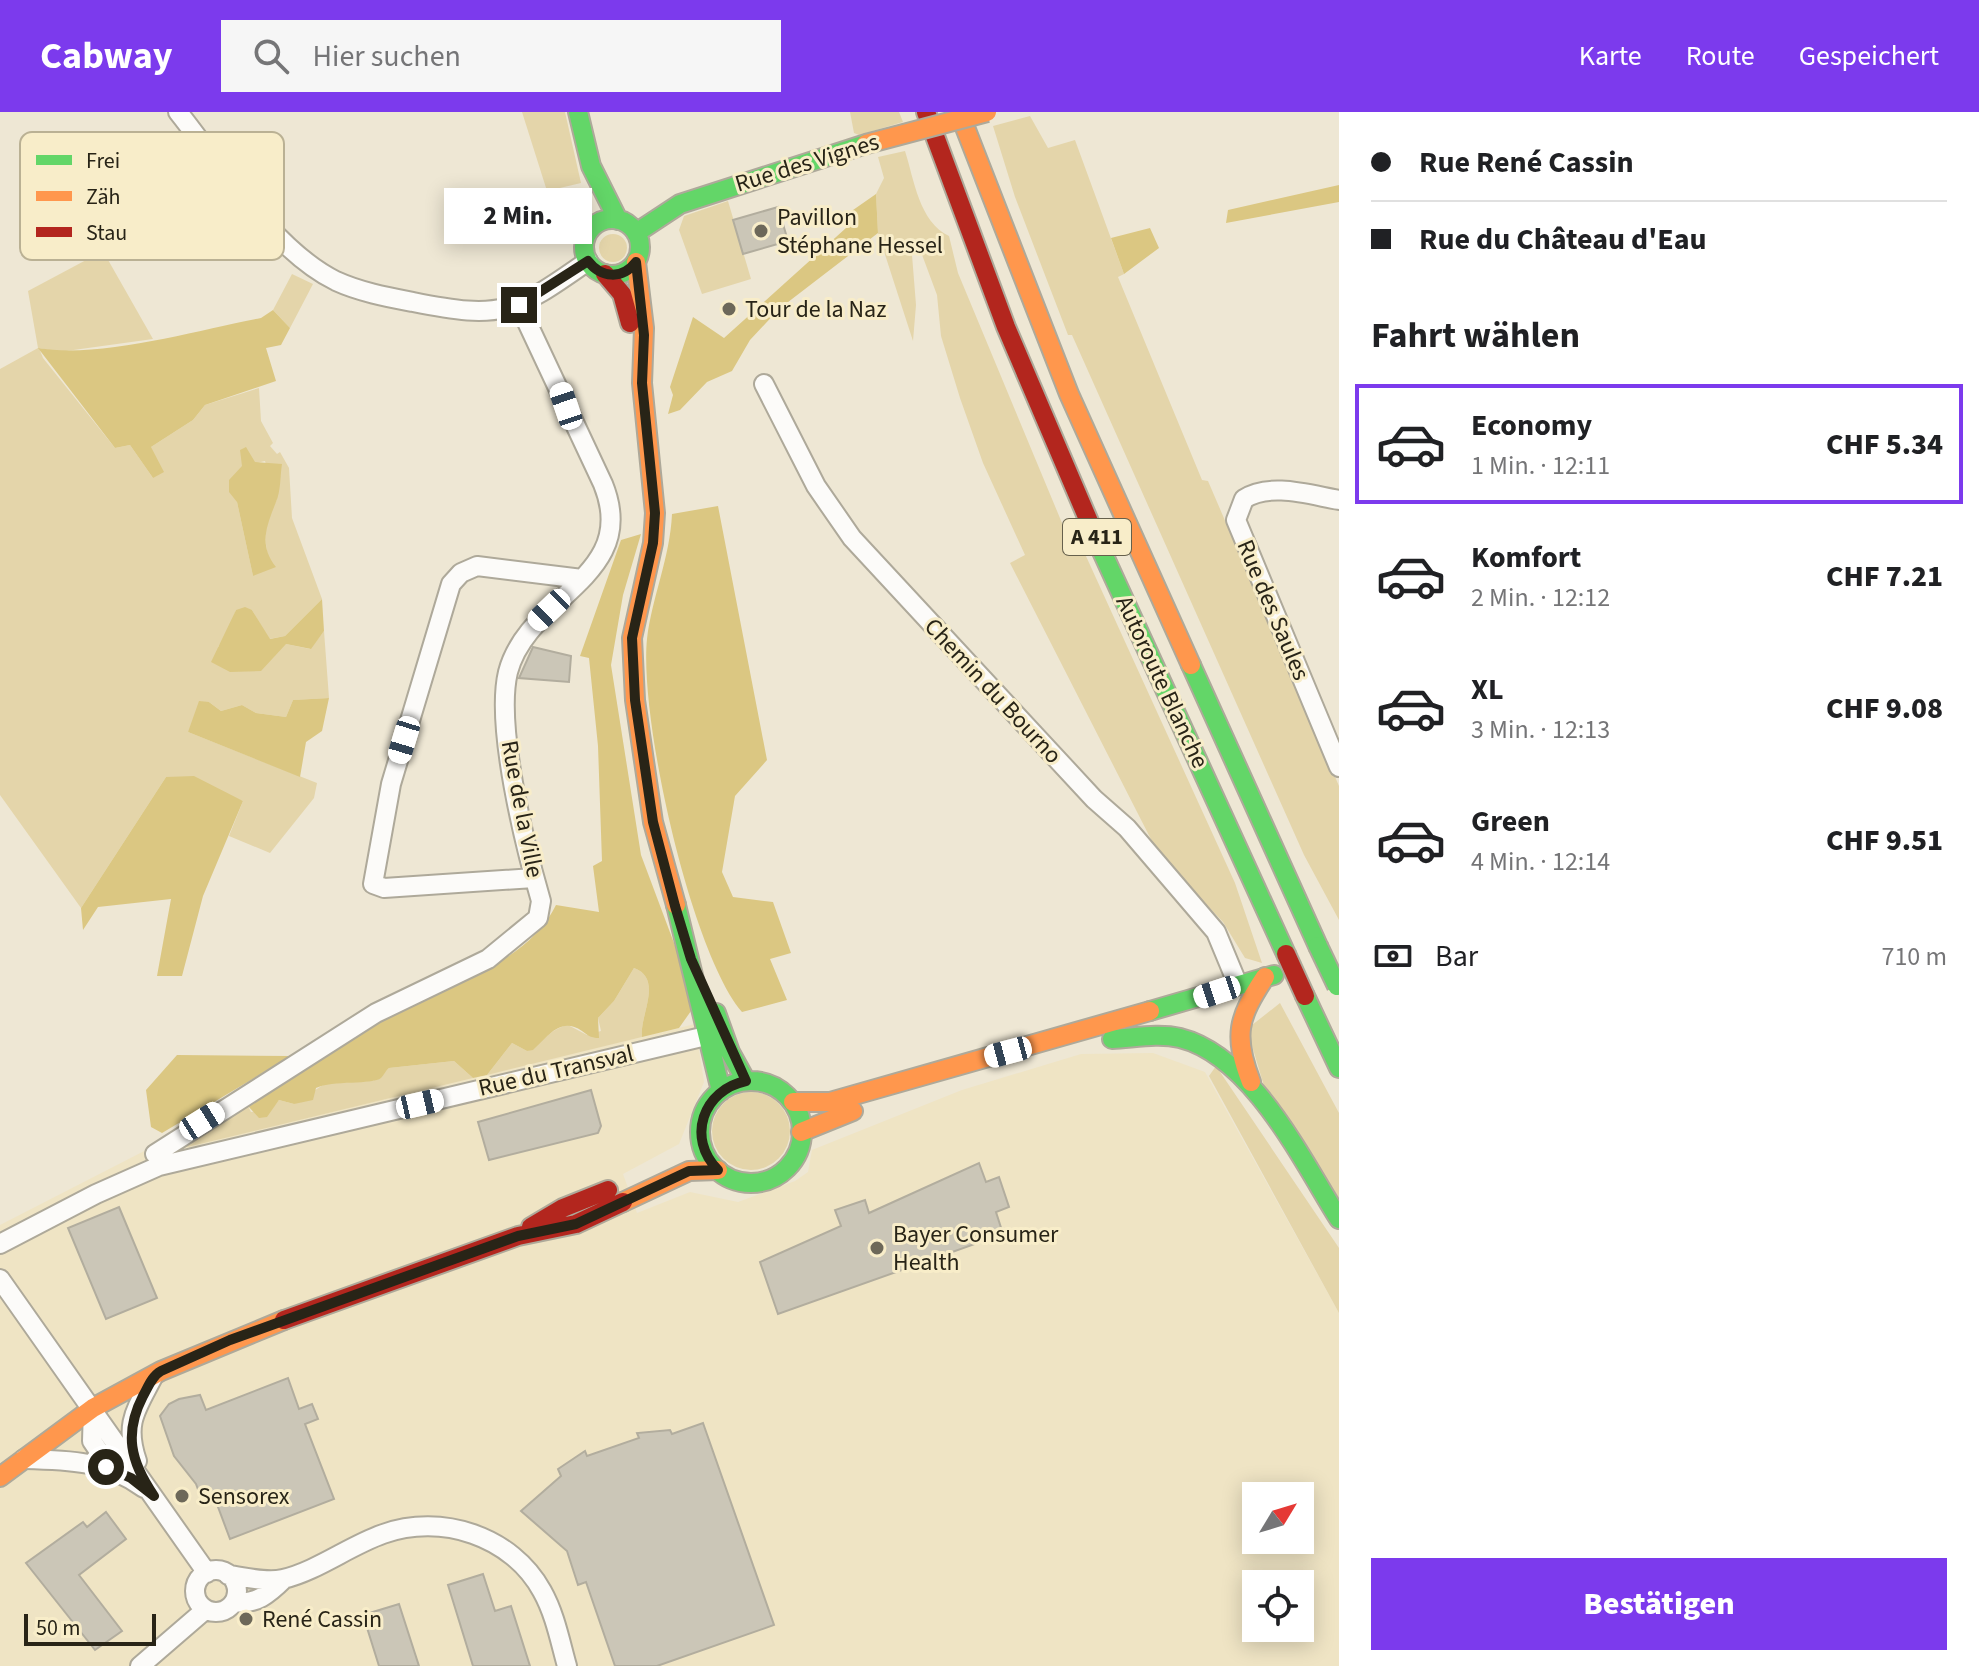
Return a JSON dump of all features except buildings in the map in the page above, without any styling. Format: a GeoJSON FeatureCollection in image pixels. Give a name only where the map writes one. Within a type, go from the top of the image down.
{"type":"FeatureCollection","features":[{"type":"Feature","properties":{"kind":"main road"},"geometry":{"type":"LineString","coordinates":[[578,112],[591,166],[592,228],[585,243],[588,261],[605,274],[622,294],[629,315],[631,389],[650,473]]}},
{"type":"Feature","properties":{"kind":"main road","name":"Autoroute Blanche"},"geometry":{"type":"LineString","coordinates":[[926,112],[998,305],[1058,449],[1339,1068]]}},
{"type":"Feature","properties":{"kind":"main road","name":"Autoroute Blanche"},"geometry":{"type":"LineString","coordinates":[[959,112],[1017,266],[1092,448],[1338,984]]}},
{"type":"Feature","properties":{"kind":"main road","name":"Rue des Vignes"},"geometry":{"type":"LineString","coordinates":[[636,233],[680,204],[866,144],[987,112]]}},
{"type":"Feature","properties":{"kind":"main road"},"geometry":{"type":"LineString","coordinates":[[591,166],[618,220],[636,233],[640,251],[636,262],[644,328],[641,375],[655,529],[635,614],[632,665],[653,822],[691,959],[706,1036],[721,1091]]}},
{"type":"Feature","properties":{"kind":"main road"},"geometry":{"type":"LineString","coordinates":[[592,228],[602,222],[618,220]]}},
{"type":"Feature","properties":{"kind":"main road"},"geometry":{"type":"LineString","coordinates":[[605,274],[622,273],[636,262]]}},
{"type":"Feature","properties":{"kind":"main road"},"geometry":{"type":"LineString","coordinates":[[801,1132],[880,1103],[1112,1039],[1244,993],[1265,977],[1339,956]]}},
{"type":"Feature","properties":{"kind":"main road"},"geometry":{"type":"LineString","coordinates":[[691,959],[746,1081]]}},
{"type":"Feature","properties":{"kind":"main road"},"geometry":{"type":"LineString","coordinates":[[718,1170],[702,1144],[704,1114],[721,1091],[746,1081],[769,1084],[793,1102],[830,1102],[1244,993],[1338,984]]}},
{"type":"Feature","properties":{"kind":"main road"},"geometry":{"type":"LineString","coordinates":[[1244,993],[1236,1033],[1240,1055],[1255,1091]]}},
{"type":"Feature","properties":{"kind":"main road"},"geometry":{"type":"LineString","coordinates":[[1112,1039],[1177,1038],[1198,1044],[1228,1062],[1255,1091],[1339,1219]]}},
{"type":"Feature","properties":{"kind":"main road"},"geometry":{"type":"LineString","coordinates":[[0,1477],[93,1408],[155,1374],[230,1340],[518,1236],[576,1224],[689,1171],[718,1170],[743,1182],[774,1177],[794,1159],[801,1132],[793,1102]]}},
{"type":"Feature","properties":{"kind":"main road"},"geometry":{"type":"LineString","coordinates":[[518,1236],[563,1208],[646,1175],[702,1144]]}},
{"type":"Feature","properties":{"kind":"street"},"geometry":{"type":"LineString","coordinates":[[178,112],[194,132]]}},
{"type":"Feature","properties":{"kind":"street"},"geometry":{"type":"LineString","coordinates":[[284,241],[321,273],[368,292],[460,311],[491,312],[519,305],[588,261]]}},
{"type":"Feature","properties":{"kind":"street","name":"Rue de la Ville"},"geometry":{"type":"LineString","coordinates":[[155,1154],[376,1013],[488,959],[538,918],[541,907],[509,754],[505,694],[508,672],[524,636],[596,565],[608,542],[611,507],[559,387],[519,305]]}},
{"type":"Feature","properties":{"kind":"street","name":"Chemin du Bourno"},"geometry":{"type":"LineString","coordinates":[[764,384],[816,486],[852,538],[1094,799],[1127,828],[1216,932],[1244,993]]}},
{"type":"Feature","properties":{"kind":"street","name":"Rue des Saules"},"geometry":{"type":"LineString","coordinates":[[1339,500],[1292,492],[1258,493],[1244,499],[1236,520],[1339,767]]}},
{"type":"Feature","properties":{"kind":"street"},"geometry":{"type":"LineString","coordinates":[[534,878],[384,888],[373,884],[391,784],[451,584],[461,573],[477,566],[582,579]]}},
{"type":"Feature","properties":{"kind":"street","name":"Rue du Transval"},"geometry":{"type":"LineString","coordinates":[[0,1244],[96,1194],[159,1166],[706,1036]]}},
{"type":"Feature","properties":{"kind":"street"},"geometry":{"type":"LineString","coordinates":[[0,1279],[207,1573]]}},
{"type":"Feature","properties":{"kind":"street"},"geometry":{"type":"LineString","coordinates":[[150,1489],[130,1431],[134,1414],[155,1374]]}},
{"type":"Feature","properties":{"kind":"street"},"geometry":{"type":"LineString","coordinates":[[93,1408],[92,1441],[111,1469]]}},
{"type":"Feature","properties":{"kind":"street"},"geometry":{"type":"LineString","coordinates":[[22,1459],[79,1461],[111,1469],[150,1489]]}},
{"type":"Feature","properties":{"kind":"street"},"geometry":{"type":"LineString","coordinates":[[140,1666],[205,1610],[222,1611],[234,1602],[260,1599],[284,1579],[391,1531],[429,1526],[461,1530],[498,1546],[530,1573],[547,1601],[567,1666]]}},
{"type":"Feature","properties":{"kind":"street"},"geometry":{"type":"LineString","coordinates":[[205,1610],[197,1601],[195,1591],[198,1580],[207,1573],[218,1571],[228,1575],[284,1579]]}},
{"type":"Feature","properties":{"kind":"street"},"geometry":{"type":"LineString","coordinates":[[228,1575],[236,1587],[234,1602]]}},
{"type":"Feature","properties":{"kind":"shaded area"},"geometry":{"type":"Polygon","coordinates":[[[522,112],[565,112],[581,183],[547,191],[522,112]]]}},
{"type":"Feature","properties":{"kind":"shaded area"},"geometry":{"type":"Polygon","coordinates":[[[850,112],[899,112],[903,122],[859,135],[854,133],[850,112]]]}},
{"type":"Feature","properties":{"kind":"shaded area"},"geometry":{"type":"Polygon","coordinates":[[[1030,116],[1048,148],[1075,140],[1124,274],[1118,277],[1202,480],[1208,481],[1339,786],[1339,920],[1304,855],[1072,335],[1068,335],[1015,197],[993,126],[1030,116]]]}},
{"type":"Feature","properties":{"kind":"shaded area"},"geometry":{"type":"Polygon","coordinates":[[[905,151],[924,210],[931,221],[949,236],[958,273],[1067,535],[1075,532],[1235,883],[1262,963],[1245,958],[1223,922],[1159,855],[1010,563],[1025,555],[983,463],[960,398],[941,336],[937,295],[921,252],[912,255],[916,305],[913,341],[878,233],[876,194],[884,178],[878,157],[905,151]]]}},
{"type":"Feature","properties":{"kind":"shaded area"},"geometry":{"type":"Polygon","coordinates":[[[1339,185],[1339,202],[1226,223],[1228,210],[1339,185]]]}},
{"type":"Feature","properties":{"kind":"shaded area"},"geometry":{"type":"Polygon","coordinates":[[[876,194],[878,233],[779,309],[750,340],[732,371],[707,382],[680,410],[668,414],[673,395],[670,387],[693,317],[724,338],[846,228],[843,217],[876,194]]]}},
{"type":"Feature","properties":{"kind":"shaded area"},"geometry":{"type":"Polygon","coordinates":[[[728,201],[751,279],[702,294],[679,230],[684,216],[728,201]]]}},
{"type":"Feature","properties":{"kind":"shaded area"},"geometry":{"type":"Polygon","coordinates":[[[1150,228],[1159,248],[1124,274],[1111,238],[1150,228]]]}},
{"type":"Feature","properties":{"kind":"shaded area"},"geometry":{"type":"Polygon","coordinates":[[[613,234],[623,238],[627,248],[623,258],[613,262],[603,258],[599,248],[603,238],[613,234]]]}},
{"type":"Feature","properties":{"kind":"shaded area"},"geometry":{"type":"Polygon","coordinates":[[[86,260],[108,260],[153,339],[59,352],[39,348],[43,358],[115,448],[130,445],[153,478],[151,447],[193,420],[205,405],[259,388],[261,421],[273,443],[270,446],[277,454],[280,452],[289,468],[292,518],[322,599],[285,636],[269,639],[252,610],[236,610],[227,634],[218,647],[286,644],[310,649],[324,631],[329,698],[293,700],[286,717],[256,713],[242,705],[221,711],[209,702],[188,732],[317,783],[314,798],[270,853],[229,836],[243,801],[166,777],[81,908],[0,795],[0,369],[38,348],[28,291],[86,260]],[[265,461],[243,466],[237,502],[253,576],[268,557],[266,527],[277,499],[265,461]]]}},
{"type":"Feature","properties":{"kind":"shaded area"},"geometry":{"type":"Polygon","coordinates":[[[292,274],[313,284],[290,328],[273,310],[292,274]]]}},
{"type":"Feature","properties":{"kind":"shaded area"},"geometry":{"type":"Polygon","coordinates":[[[273,310],[290,328],[281,345],[266,348],[276,381],[205,405],[193,420],[151,447],[164,472],[153,478],[130,445],[115,448],[38,348],[90,350],[119,347],[261,318],[273,310]]]}},
{"type":"Feature","properties":{"kind":"shaded area"},"geometry":{"type":"Polygon","coordinates":[[[246,447],[255,462],[282,464],[279,493],[266,535],[267,551],[276,567],[253,576],[237,502],[229,492],[229,480],[242,466],[240,450],[246,447]]]}},
{"type":"Feature","properties":{"kind":"shaded area"},"geometry":{"type":"Polygon","coordinates":[[[718,506],[767,760],[735,796],[722,872],[733,897],[773,902],[791,953],[770,959],[787,1000],[742,1012],[723,982],[687,889],[660,776],[647,676],[649,623],[668,546],[672,514],[718,506]]]}},
{"type":"Feature","properties":{"kind":"shaded area"},"geometry":{"type":"Polygon","coordinates":[[[641,534],[623,595],[611,665],[641,855],[683,967],[691,1011],[679,1028],[642,1037],[649,989],[643,973],[634,968],[614,1001],[598,1018],[599,1038],[574,1027],[561,1027],[533,1050],[527,1051],[512,1043],[487,1075],[473,1078],[454,1061],[389,1068],[377,1080],[316,1088],[313,1100],[294,1104],[279,1100],[267,1117],[259,1118],[248,1106],[377,1021],[501,961],[542,927],[556,905],[599,912],[593,866],[602,861],[598,746],[589,658],[580,656],[621,540],[641,534]]]}},
{"type":"Feature","properties":{"kind":"shaded area"},"geometry":{"type":"Polygon","coordinates":[[[322,599],[324,631],[311,649],[286,644],[261,671],[230,672],[211,662],[236,610],[245,607],[252,610],[270,639],[285,636],[322,599]]]}},
{"type":"Feature","properties":{"kind":"shaded area"},"geometry":{"type":"Polygon","coordinates":[[[329,698],[322,731],[306,742],[300,777],[188,732],[199,701],[209,702],[221,711],[242,705],[256,713],[286,717],[293,700],[329,698]]]}},
{"type":"Feature","properties":{"kind":"shaded area"},"geometry":{"type":"Polygon","coordinates":[[[194,776],[243,801],[203,896],[182,976],[157,976],[171,899],[98,907],[83,930],[81,908],[166,777],[194,776]]]}},
{"type":"Feature","properties":{"kind":"shaded area"},"geometry":{"type":"Polygon","coordinates":[[[634,968],[643,973],[649,989],[642,1037],[487,1075],[512,1043],[527,1051],[568,1025],[587,1035],[601,1031],[598,1018],[614,1001],[634,968]]]}},
{"type":"Feature","properties":{"kind":"shaded area"},"geometry":{"type":"Polygon","coordinates":[[[1280,1003],[1339,1113],[1339,1198],[1264,1086],[1247,1029],[1280,1003]]]}},
{"type":"Feature","properties":{"kind":"shaded area"},"geometry":{"type":"Polygon","coordinates":[[[695,1024],[704,1082],[679,1144],[623,1174],[637,1213],[690,1192],[738,1202],[795,1181],[808,1172],[812,1150],[962,1090],[1081,1054],[1153,1053],[1205,1072],[1339,1313],[1339,1666],[0,1666],[0,1225],[152,1147],[175,1150],[695,1024]]]}},
{"type":"Feature","properties":{"kind":"shaded area"},"geometry":{"type":"Polygon","coordinates":[[[177,1055],[291,1056],[162,1133],[151,1127],[146,1090],[177,1055]]]}},
{"type":"Feature","properties":{"kind":"shaded area"},"geometry":{"type":"Polygon","coordinates":[[[454,1061],[473,1078],[175,1150],[195,1135],[248,1106],[251,1112],[271,1110],[279,1100],[294,1104],[326,1083],[373,1081],[389,1068],[454,1061]]]}},
{"type":"Feature","properties":{"kind":"shaded area"},"geometry":{"type":"Polygon","coordinates":[[[1216,1066],[1339,1248],[1339,1313],[1209,1076],[1216,1066]]]}},
{"type":"Feature","properties":{"kind":"shaded area"},"geometry":{"type":"Polygon","coordinates":[[[743,1092],[759,1092],[773,1098],[784,1109],[790,1131],[784,1153],[773,1164],[759,1170],[743,1170],[729,1164],[718,1153],[712,1139],[712,1123],[718,1109],[729,1098],[743,1092]]]}},
{"type":"Feature","properties":{"kind":"traffic: fast"},"geometry":{"type":"LineString","coordinates":[[578,112],[591,166],[618,220]]}},
{"type":"Feature","properties":{"kind":"traffic: fast"},"geometry":{"type":"LineString","coordinates":[[636,233],[680,204],[866,144]]}},
{"type":"Feature","properties":{"kind":"traffic: fast"},"geometry":{"type":"LineString","coordinates":[[612,219],[632,227],[640,247],[632,267],[612,275],[592,267],[584,247],[592,227],[612,219]]}},
{"type":"Feature","properties":{"kind":"traffic: fast"},"geometry":{"type":"LineString","coordinates":[[1099,545],[1286,954]]}},
{"type":"Feature","properties":{"kind":"traffic: fast"},"geometry":{"type":"LineString","coordinates":[[1191,665],[1318,946]]}},
{"type":"Feature","properties":{"kind":"traffic: fast"},"geometry":{"type":"LineString","coordinates":[[676,905],[721,1091]]}},
{"type":"Feature","properties":{"kind":"traffic: fast"},"geometry":{"type":"LineString","coordinates":[[1318,946],[1337,986]]}},
{"type":"Feature","properties":{"kind":"traffic: fast"},"geometry":{"type":"LineString","coordinates":[[1150,1011],[1274,975]]}},
{"type":"Feature","properties":{"kind":"traffic: fast"},"geometry":{"type":"LineString","coordinates":[[1305,996],[1339,1068]]}},
{"type":"Feature","properties":{"kind":"traffic: fast"},"geometry":{"type":"LineString","coordinates":[[716,1013],[730,1052],[746,1081]]}},
{"type":"Feature","properties":{"kind":"traffic: fast"},"geometry":{"type":"LineString","coordinates":[[1112,1039],[1180,1038],[1206,1049],[1230,1066],[1273,1113],[1339,1219]]}},
{"type":"Feature","properties":{"kind":"traffic: fast"},"geometry":{"type":"LineString","coordinates":[[751,1081],[770,1085],[787,1096],[798,1113],[802,1132],[798,1151],[787,1168],[770,1179],[751,1183],[732,1179],[715,1168],[704,1151],[700,1132],[704,1113],[715,1096],[732,1085],[751,1081]]}},
{"type":"Feature","properties":{"kind":"traffic: slow"},"geometry":{"type":"LineString","coordinates":[[959,112],[1069,394],[1191,665]]}},
{"type":"Feature","properties":{"kind":"traffic: slow"},"geometry":{"type":"LineString","coordinates":[[866,144],[987,112]]}},
{"type":"Feature","properties":{"kind":"traffic: slow"},"geometry":{"type":"LineString","coordinates":[[636,262],[644,328],[642,383],[655,513],[653,543],[632,638],[635,700],[653,822],[676,905]]}},
{"type":"Feature","properties":{"kind":"traffic: slow"},"geometry":{"type":"LineString","coordinates":[[1251,1082],[1242,1052],[1241,1027],[1249,1004],[1265,977]]}},
{"type":"Feature","properties":{"kind":"traffic: slow"},"geometry":{"type":"LineString","coordinates":[[793,1102],[830,1102],[1150,1011]]}},
{"type":"Feature","properties":{"kind":"traffic: slow"},"geometry":{"type":"LineString","coordinates":[[801,1132],[853,1111]]}},
{"type":"Feature","properties":{"kind":"traffic: slow"},"geometry":{"type":"LineString","coordinates":[[623,1202],[689,1171],[718,1170]]}},
{"type":"Feature","properties":{"kind":"traffic: slow"},"geometry":{"type":"LineString","coordinates":[[0,1477],[93,1408],[161,1371],[284,1320]]}},
{"type":"Feature","properties":{"kind":"traffic: jam"},"geometry":{"type":"LineString","coordinates":[[926,112],[1006,327],[1099,545]]}},
{"type":"Feature","properties":{"kind":"traffic: jam"},"geometry":{"type":"LineString","coordinates":[[605,274],[622,294],[630,323]]}},
{"type":"Feature","properties":{"kind":"traffic: jam"},"geometry":{"type":"LineString","coordinates":[[1286,954],[1305,996]]}},
{"type":"Feature","properties":{"kind":"traffic: jam"},"geometry":{"type":"LineString","coordinates":[[531,1227],[563,1208],[608,1190]]}},
{"type":"Feature","properties":{"kind":"traffic: jam"},"geometry":{"type":"LineString","coordinates":[[284,1320],[518,1236],[576,1224],[623,1202]]}},
{"type":"Feature","properties":{"kind":"place","name":"Pavillon Stéphane Hessel"},"geometry":{"type":"Point","coordinates":[761,231]}},
{"type":"Feature","properties":{"kind":"place","name":"Tour de la Naz"},"geometry":{"type":"Point","coordinates":[729,309]}},
{"type":"Feature","properties":{"kind":"place","name":"Bayer Consumer Health"},"geometry":{"type":"Point","coordinates":[877,1248]}},
{"type":"Feature","properties":{"kind":"place","name":"Sensorex"},"geometry":{"type":"Point","coordinates":[182,1496]}},
{"type":"Feature","properties":{"kind":"place","name":"René Cassin"},"geometry":{"type":"Point","coordinates":[246,1619]}},
{"type":"Feature","properties":{"kind":"route"},"geometry":{"type":"LineString","coordinates":[[106,1467],[131,1478],[154,1496],[145,1482],[130,1441],[130,1425],[155,1374],[196,1354],[518,1236],[576,1224],[689,1171],[718,1170],[702,1144],[704,1114],[721,1091],[746,1081],[736,1066],[709,993],[691,959],[675,906],[653,822],[635,700],[632,638],[655,529],[641,369],[644,328],[636,262],[622,273],[611,275],[595,270],[588,261],[519,305]]}}]}
